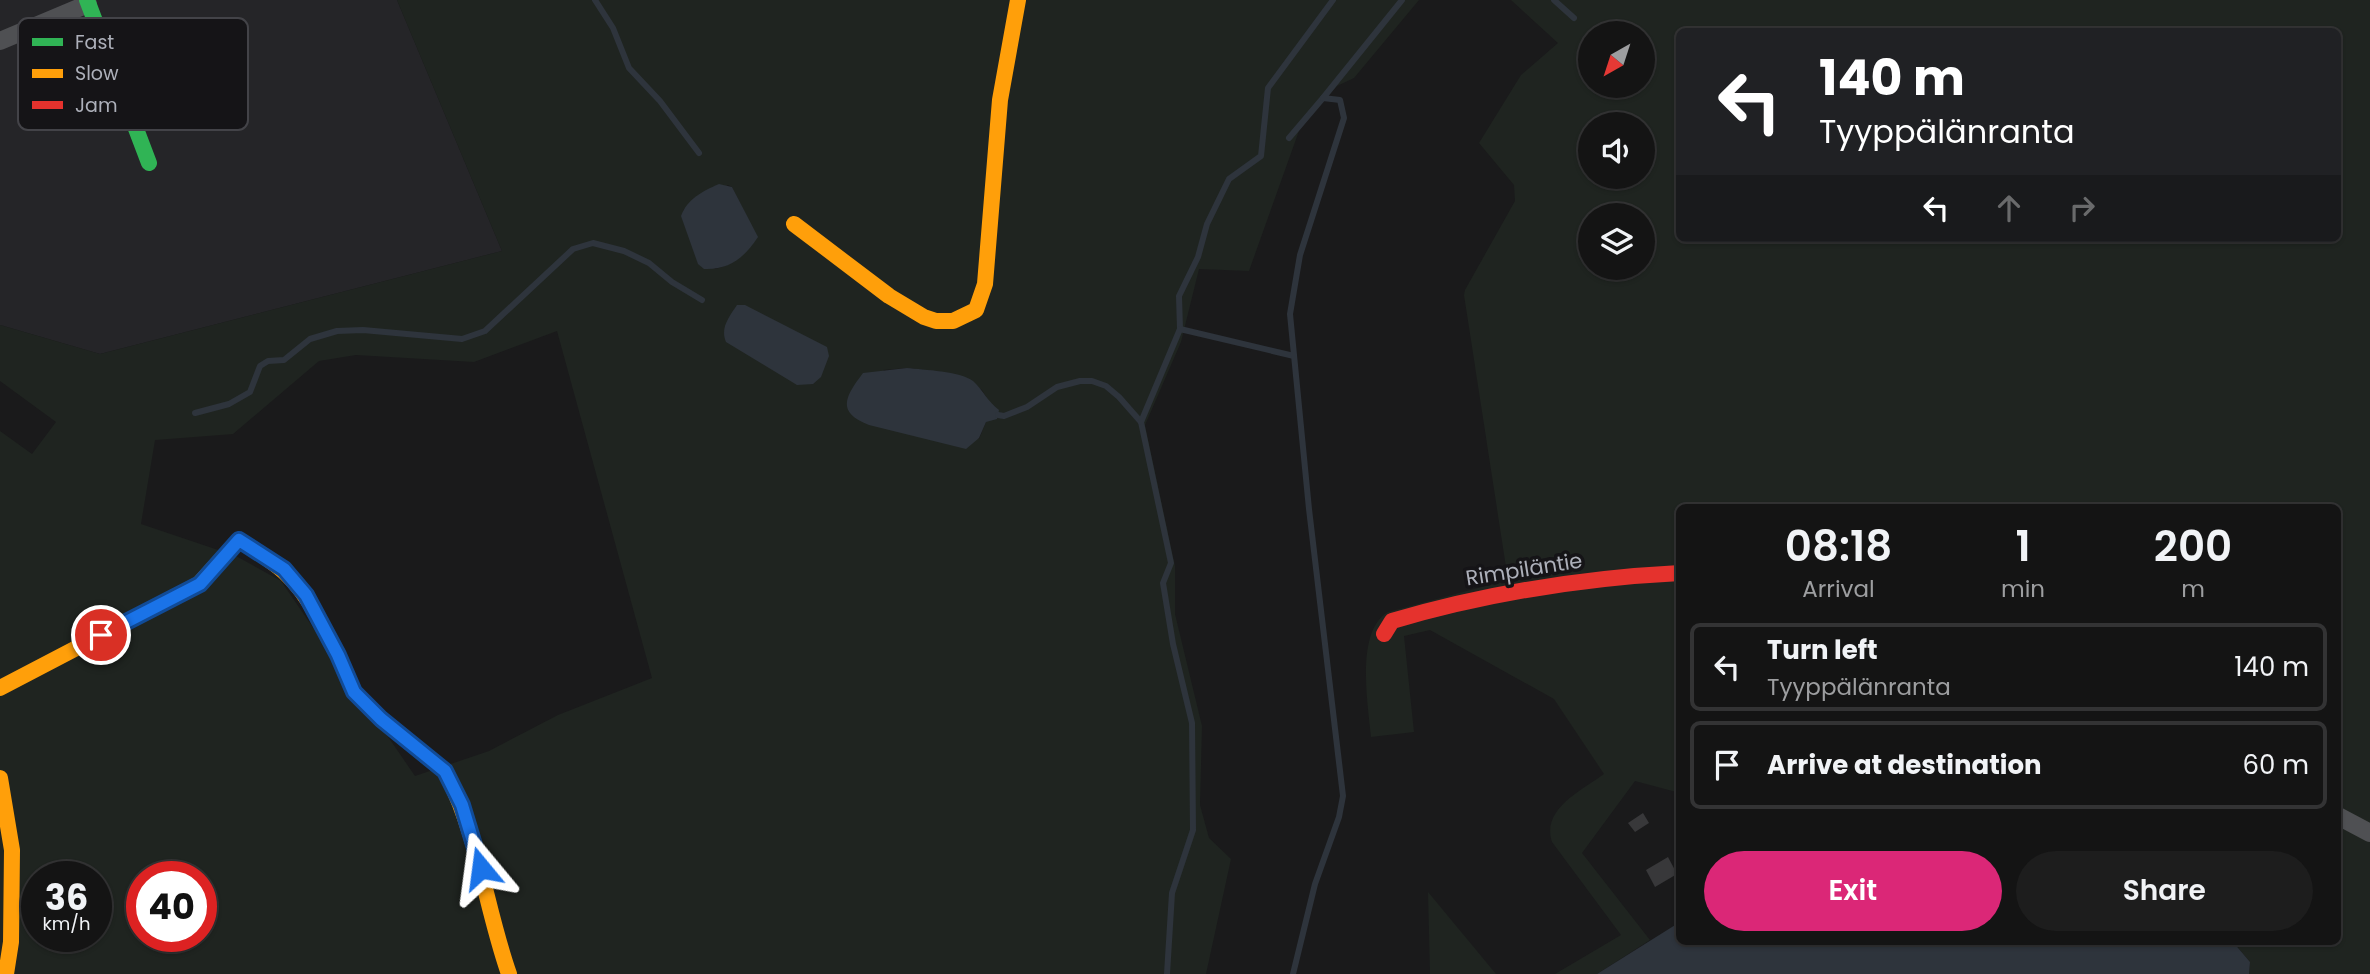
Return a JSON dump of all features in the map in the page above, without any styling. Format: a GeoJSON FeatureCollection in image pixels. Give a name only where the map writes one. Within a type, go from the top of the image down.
{"type":"FeatureCollection","features":[{"type":"Feature","properties":{"kind":"street"},"geometry":{"type":"LineString","coordinates":[[794,224],[812,240],[913,312],[939,321],[956,321],[976,310],[985,284],[1000,100],[1018,0]]}},
{"type":"Feature","properties":{"kind":"street"},"geometry":{"type":"LineString","coordinates":[[52,18],[88,2]]}},
{"type":"Feature","properties":{"kind":"street"},"geometry":{"type":"LineString","coordinates":[[0,41],[18,33]]}},
{"type":"Feature","properties":{"kind":"street"},"geometry":{"type":"LineString","coordinates":[[136,130],[149,163]]}},
{"type":"Feature","properties":{"kind":"street"},"geometry":{"type":"LineString","coordinates":[[0,688],[200,584],[239,540],[284,569],[306,595],[354,692],[381,719],[445,771],[462,805],[481,868],[496,937],[509,974]]}},
{"type":"Feature","properties":{"kind":"street","name":"Rimpiläntie"},"geometry":{"type":"LineString","coordinates":[[1384,634],[1392,621],[1470,600],[1553,584],[1676,573]]}},
{"type":"Feature","properties":{"kind":"street"},"geometry":{"type":"LineString","coordinates":[[0,778],[12,850],[11,942],[6,974]]}},
{"type":"Feature","properties":{"kind":"street"},"geometry":{"type":"LineString","coordinates":[[2341,818],[2370,833]]}},
{"type":"Feature","properties":{"kind":"shaded area"},"geometry":{"type":"Polygon","coordinates":[[[0,0],[397,0],[502,251],[100,354],[0,325],[0,0]]]}},
{"type":"Feature","properties":{"kind":"shaded area"},"geometry":{"type":"Polygon","coordinates":[[[397,0],[1419,0],[1354,78],[1337,86],[1300,128],[1249,271],[1199,269],[1181,342],[1145,425],[1175,566],[1175,614],[1202,726],[1200,805],[1209,838],[1231,859],[1206,974],[0,974],[0,431],[32,454],[56,422],[0,381],[0,325],[100,354],[502,251],[397,0]],[[728,185],[683,210],[715,269],[739,258],[757,238],[732,187],[728,185]],[[557,331],[474,362],[356,355],[319,361],[233,434],[155,440],[141,524],[236,556],[281,581],[415,776],[489,751],[558,715],[652,678],[557,331]],[[907,368],[883,370],[979,439],[990,403],[982,390],[942,372],[907,368]]]}},
{"type":"Feature","properties":{"kind":"shaded area"},"geometry":{"type":"Polygon","coordinates":[[[1511,0],[2370,0],[2370,974],[2249,974],[2250,962],[2236,945],[2341,945],[2341,504],[1676,504],[1676,792],[1635,781],[1582,853],[1650,940],[1597,974],[1555,974],[1621,935],[1552,842],[1550,830],[1552,820],[1565,802],[1604,774],[1554,699],[1430,630],[1404,636],[1414,732],[1371,737],[1366,688],[1367,651],[1371,635],[1388,612],[1508,580],[1464,295],[1515,201],[1514,185],[1479,143],[1521,75],[1558,43],[1511,0]]]}},
{"type":"Feature","properties":{"kind":"shaded area"},"geometry":{"type":"Polygon","coordinates":[[[719,184],[732,187],[758,237],[735,261],[721,267],[704,269],[698,264],[681,216],[691,200],[719,184]]]}},
{"type":"Feature","properties":{"kind":"shaded area"},"geometry":{"type":"Polygon","coordinates":[[[737,305],[745,305],[827,347],[829,356],[821,377],[813,384],[797,385],[726,342],[725,327],[737,305]]]}},
{"type":"Feature","properties":{"kind":"shaded area"},"geometry":{"type":"Polygon","coordinates":[[[907,368],[960,375],[973,381],[999,410],[997,419],[986,422],[979,438],[966,449],[869,425],[852,415],[848,409],[848,397],[863,373],[907,368]]]}},
{"type":"Feature","properties":{"kind":"shaded area"},"geometry":{"type":"Polygon","coordinates":[[[1428,892],[1496,974],[1430,974],[1428,892]]]}},
{"type":"Feature","properties":{"kind":"shaded area"},"geometry":{"type":"Polygon","coordinates":[[[1676,925],[1676,945],[2236,945],[2250,962],[2249,974],[1597,974],[1676,925]]]}},
{"type":"Feature","properties":{"kind":"building"},"geometry":{"type":"Polygon","coordinates":[[[1643,813],[1649,823],[1635,832],[1628,823],[1643,813]]]}},
{"type":"Feature","properties":{"kind":"building"},"geometry":{"type":"Polygon","coordinates":[[[1668,857],[1676,875],[1655,887],[1646,870],[1668,857]]]}},
{"type":"Feature","properties":{"kind":"waterway"},"geometry":{"type":"LineString","coordinates":[[595,0],[613,28],[629,68],[660,101],[699,153]]}},
{"type":"Feature","properties":{"kind":"waterway"},"geometry":{"type":"LineString","coordinates":[[1180,329],[1179,296],[1198,257],[1207,224],[1229,179],[1261,156],[1268,88],[1333,0]]}},
{"type":"Feature","properties":{"kind":"waterway"},"geometry":{"type":"LineString","coordinates":[[1293,974],[1315,884],[1339,817],[1343,796],[1309,509],[1290,314],[1300,255],[1344,118],[1340,100],[1323,98],[1402,0]]}},
{"type":"Feature","properties":{"kind":"waterway"},"geometry":{"type":"LineString","coordinates":[[1554,0],[1574,18]]}},
{"type":"Feature","properties":{"kind":"waterway"},"geometry":{"type":"LineString","coordinates":[[1289,138],[1323,98]]}},
{"type":"Feature","properties":{"kind":"waterway"},"geometry":{"type":"LineString","coordinates":[[195,413],[229,404],[250,392],[260,366],[268,361],[284,360],[310,339],[337,331],[363,330],[462,339],[485,331],[573,249],[593,243],[624,251],[649,263],[672,282],[702,300]]}},
{"type":"Feature","properties":{"kind":"waterway"},"geometry":{"type":"LineString","coordinates":[[1141,422],[1180,329],[1294,356]]}},
{"type":"Feature","properties":{"kind":"waterway"},"geometry":{"type":"LineString","coordinates":[[998,415],[1004,416],[1027,407],[1057,387],[1092,381],[1106,386],[1141,422],[1171,563],[1163,583],[1173,644],[1192,723],[1193,830],[1172,893],[1167,974]]}},
{"type":"Feature","properties":{"kind":"traffic: fast"},"geometry":{"type":"LineString","coordinates":[[87,0],[94,18]]}},
{"type":"Feature","properties":{"kind":"traffic: fast"},"geometry":{"type":"LineString","coordinates":[[136,130],[149,163]]}},
{"type":"Feature","properties":{"kind":"traffic: slow"},"geometry":{"type":"LineString","coordinates":[[794,224],[889,296],[924,317],[936,321],[953,321],[976,310],[985,284],[1000,100],[1018,0]]}},
{"type":"Feature","properties":{"kind":"traffic: slow"},"geometry":{"type":"LineString","coordinates":[[0,688],[199,584],[239,540],[283,571],[300,589],[316,614]]}},
{"type":"Feature","properties":{"kind":"traffic: slow"},"geometry":{"type":"LineString","coordinates":[[448,777],[475,849],[509,974]]}},
{"type":"Feature","properties":{"kind":"traffic: slow"},"geometry":{"type":"LineString","coordinates":[[0,778],[12,850],[11,942],[6,974]]}},
{"type":"Feature","properties":{"kind":"traffic: jam"},"geometry":{"type":"LineString","coordinates":[[1384,634],[1392,621],[1463,602],[1571,583],[1676,573]]}},
{"type":"Feature","properties":{"kind":"traffic: jam"},"geometry":{"type":"LineString","coordinates":[[316,614],[354,692],[381,719],[445,771],[448,777]]}},
{"type":"Feature","properties":{"kind":"route"},"geometry":{"type":"LineString","coordinates":[[101,635],[200,584],[239,540],[284,569],[306,595],[354,692],[381,719],[445,771],[462,805],[481,868]]}}]}
